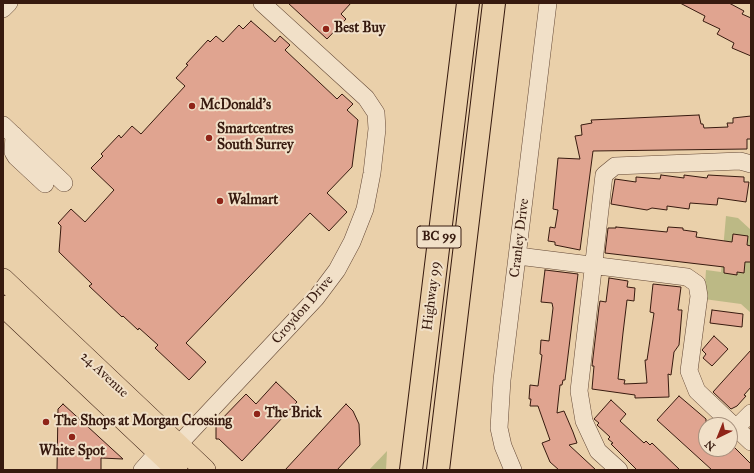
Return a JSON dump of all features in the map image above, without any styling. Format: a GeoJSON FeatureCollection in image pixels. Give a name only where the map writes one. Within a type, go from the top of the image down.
{"type":"FeatureCollection","features":[{"type":"Feature","properties":{"kind":"highway","name":"Highway 99"},"geometry":{"type":"LineString","coordinates":[[411,470],[468,3]]}},
{"type":"Feature","properties":{"kind":"highway","name":"Highway 99"},"geometry":{"type":"LineString","coordinates":[[438,470],[494,3]]}},
{"type":"Feature","properties":{"kind":"main road","name":"24 Avenue"},"geometry":{"type":"LineString","coordinates":[[3,279],[40,314],[168,460]]}},
{"type":"Feature","properties":{"kind":"main road"},"geometry":{"type":"LineString","coordinates":[[3,296],[40,314]]}},
{"type":"Feature","properties":{"kind":"main road","name":"24 Avenue"},"geometry":{"type":"LineString","coordinates":[[3,306],[168,460],[205,470]]}},
{"type":"Feature","properties":{"kind":"street"},"geometry":{"type":"LineString","coordinates":[[3,9],[9,3]]}},
{"type":"Feature","properties":{"kind":"street","name":"Croydon Drive"},"geometry":{"type":"LineString","coordinates":[[142,470],[168,460],[316,298],[337,270],[352,242],[365,209],[372,173],[377,129],[376,113],[366,98],[262,3]]}},
{"type":"Feature","properties":{"kind":"street","name":"Cranley Drive"},"geometry":{"type":"LineString","coordinates":[[513,470],[503,446],[500,428],[502,380],[548,3]]}},
{"type":"Feature","properties":{"kind":"street"},"geometry":{"type":"LineString","coordinates":[[8,130],[64,183]]}},
{"type":"Feature","properties":{"kind":"street"},"geometry":{"type":"LineString","coordinates":[[8,130],[13,152],[16,157],[45,184]]}},
{"type":"Feature","properties":{"kind":"street"},"geometry":{"type":"LineString","coordinates":[[619,470],[598,451],[584,421],[579,391],[604,176],[615,166],[740,161],[751,164]]}},
{"type":"Feature","properties":{"kind":"street"},"geometry":{"type":"LineString","coordinates":[[518,256],[687,277],[697,284],[699,296],[689,371],[697,391],[724,417]]}},
{"type":"Feature","properties":{"kind":"street"},"geometry":{"type":"LineString","coordinates":[[738,426],[751,413]]}},
{"type":"Feature","properties":{"kind":"street"},"geometry":{"type":"LineString","coordinates":[[738,430],[751,442]]}},
{"type":"Feature","properties":{"kind":"shaded area"},"geometry":{"type":"Polygon","coordinates":[[[726,216],[738,218],[751,230],[751,313],[741,304],[704,299],[706,270],[721,272],[726,216]]]}},
{"type":"Feature","properties":{"kind":"shaded area"},"geometry":{"type":"Polygon","coordinates":[[[387,451],[386,470],[369,470],[387,451]]]}},
{"type":"Feature","properties":{"kind":"building","name":"Best Buy"},"geometry":{"type":"Polygon","coordinates":[[[288,3],[351,3],[341,14],[346,19],[327,39],[288,3]]]}},
{"type":"Feature","properties":{"kind":"building"},"geometry":{"type":"Polygon","coordinates":[[[680,3],[729,3],[744,11],[742,14],[751,18],[751,56],[732,48],[734,43],[717,34],[720,29],[703,21],[705,16],[680,3]]]}},
{"type":"Feature","properties":{"kind":"building","name":"Walmart"},"geometry":{"type":"Polygon","coordinates":[[[251,21],[275,42],[280,36],[290,45],[285,50],[337,99],[342,94],[353,104],[347,110],[358,120],[352,167],[327,193],[347,212],[329,231],[310,213],[186,343],[206,362],[189,380],[155,348],[158,345],[139,328],[138,330],[123,316],[122,317],[89,286],[92,284],[59,252],[61,226],[58,223],[71,209],[85,222],[114,190],[91,168],[103,156],[101,154],[119,135],[121,138],[132,126],[141,134],[185,86],[176,78],[188,65],[186,64],[208,40],[210,42],[216,36],[223,42],[239,25],[243,29],[251,21]]]}},
{"type":"Feature","properties":{"kind":"building"},"geometry":{"type":"Polygon","coordinates":[[[699,115],[701,124],[703,124],[704,128],[728,127],[727,123],[733,123],[733,118],[751,116],[751,139],[747,139],[747,149],[593,151],[580,250],[555,245],[555,242],[548,241],[550,227],[555,228],[558,210],[553,209],[558,158],[580,159],[575,136],[582,135],[581,125],[592,123],[591,120],[699,115]]]}},
{"type":"Feature","properties":{"kind":"building"},"geometry":{"type":"Polygon","coordinates":[[[661,175],[684,178],[684,175],[707,178],[708,175],[744,177],[744,182],[749,182],[746,202],[718,198],[717,205],[690,203],[689,209],[667,206],[667,210],[652,208],[647,210],[611,204],[615,179],[636,182],[636,177],[660,179],[661,175]]]}},
{"type":"Feature","properties":{"kind":"building"},"geometry":{"type":"Polygon","coordinates":[[[616,227],[667,232],[668,227],[683,228],[683,230],[697,232],[696,237],[732,242],[733,234],[748,236],[747,245],[751,246],[751,262],[745,262],[744,273],[737,272],[737,275],[724,273],[724,267],[605,253],[608,228],[616,227]]]}},
{"type":"Feature","properties":{"kind":"building"},"geometry":{"type":"Polygon","coordinates":[[[545,270],[578,274],[565,380],[563,380],[562,385],[560,385],[557,413],[564,411],[573,432],[577,443],[569,445],[596,470],[559,470],[550,462],[542,443],[550,440],[538,406],[530,406],[530,385],[538,386],[542,355],[540,354],[541,340],[549,341],[553,308],[552,303],[541,302],[545,270]]]}},
{"type":"Feature","properties":{"kind":"building"},"geometry":{"type":"Polygon","coordinates":[[[609,278],[628,281],[627,287],[635,288],[634,301],[627,300],[623,333],[618,379],[625,380],[624,384],[647,383],[645,360],[647,360],[654,313],[650,312],[653,284],[681,287],[678,310],[682,310],[679,345],[674,352],[671,375],[668,374],[669,397],[635,398],[635,395],[592,389],[594,366],[592,366],[599,307],[600,301],[606,302],[609,278]]]}},
{"type":"Feature","properties":{"kind":"building"},"geometry":{"type":"Polygon","coordinates":[[[712,310],[743,314],[742,327],[710,323],[712,310]]]}},
{"type":"Feature","properties":{"kind":"building"},"geometry":{"type":"Polygon","coordinates":[[[714,336],[728,349],[712,366],[703,358],[706,354],[702,350],[714,336]]]}},
{"type":"Feature","properties":{"kind":"building"},"geometry":{"type":"Polygon","coordinates":[[[751,350],[751,387],[744,395],[746,396],[737,406],[731,409],[713,392],[751,350]]]}},
{"type":"Feature","properties":{"kind":"building","name":"The Brick"},"geometry":{"type":"Polygon","coordinates":[[[276,382],[297,402],[242,461],[219,439],[216,439],[216,425],[246,394],[256,404],[276,382]]]}},
{"type":"Feature","properties":{"kind":"building"},"geometry":{"type":"Polygon","coordinates":[[[679,396],[704,417],[698,417],[698,457],[738,457],[738,451],[751,464],[751,470],[712,470],[657,420],[679,396]]]}},
{"type":"Feature","properties":{"kind":"building"},"geometry":{"type":"Polygon","coordinates":[[[611,400],[626,414],[620,421],[644,443],[646,441],[650,445],[652,443],[680,470],[637,470],[611,444],[613,443],[608,439],[610,437],[597,425],[599,423],[594,419],[611,400]]]}},
{"type":"Feature","properties":{"kind":"building"},"geometry":{"type":"Polygon","coordinates":[[[63,404],[123,459],[101,458],[101,470],[57,470],[58,409],[63,404]]]}},
{"type":"Feature","properties":{"kind":"building"},"geometry":{"type":"Polygon","coordinates":[[[346,404],[353,411],[359,424],[360,445],[337,470],[285,470],[346,404]]]}},
{"type":"Feature","properties":{"kind":"place","name":"Best Buy"},"geometry":{"type":"Point","coordinates":[326,29]}},
{"type":"Feature","properties":{"kind":"place","name":"McDonald's"},"geometry":{"type":"Point","coordinates":[192,106]}},
{"type":"Feature","properties":{"kind":"place","name":"Smartcentres South Surrey"},"geometry":{"type":"Point","coordinates":[209,138]}},
{"type":"Feature","properties":{"kind":"place","name":"Walmart"},"geometry":{"type":"Point","coordinates":[220,201]}},
{"type":"Feature","properties":{"kind":"place","name":"The Brick"},"geometry":{"type":"Point","coordinates":[257,414]}},
{"type":"Feature","properties":{"kind":"place","name":"The Shops at Morgan Crossing"},"geometry":{"type":"Point","coordinates":[46,422]}},
{"type":"Feature","properties":{"kind":"place","name":"White Spot"},"geometry":{"type":"Point","coordinates":[72,437]}}]}
